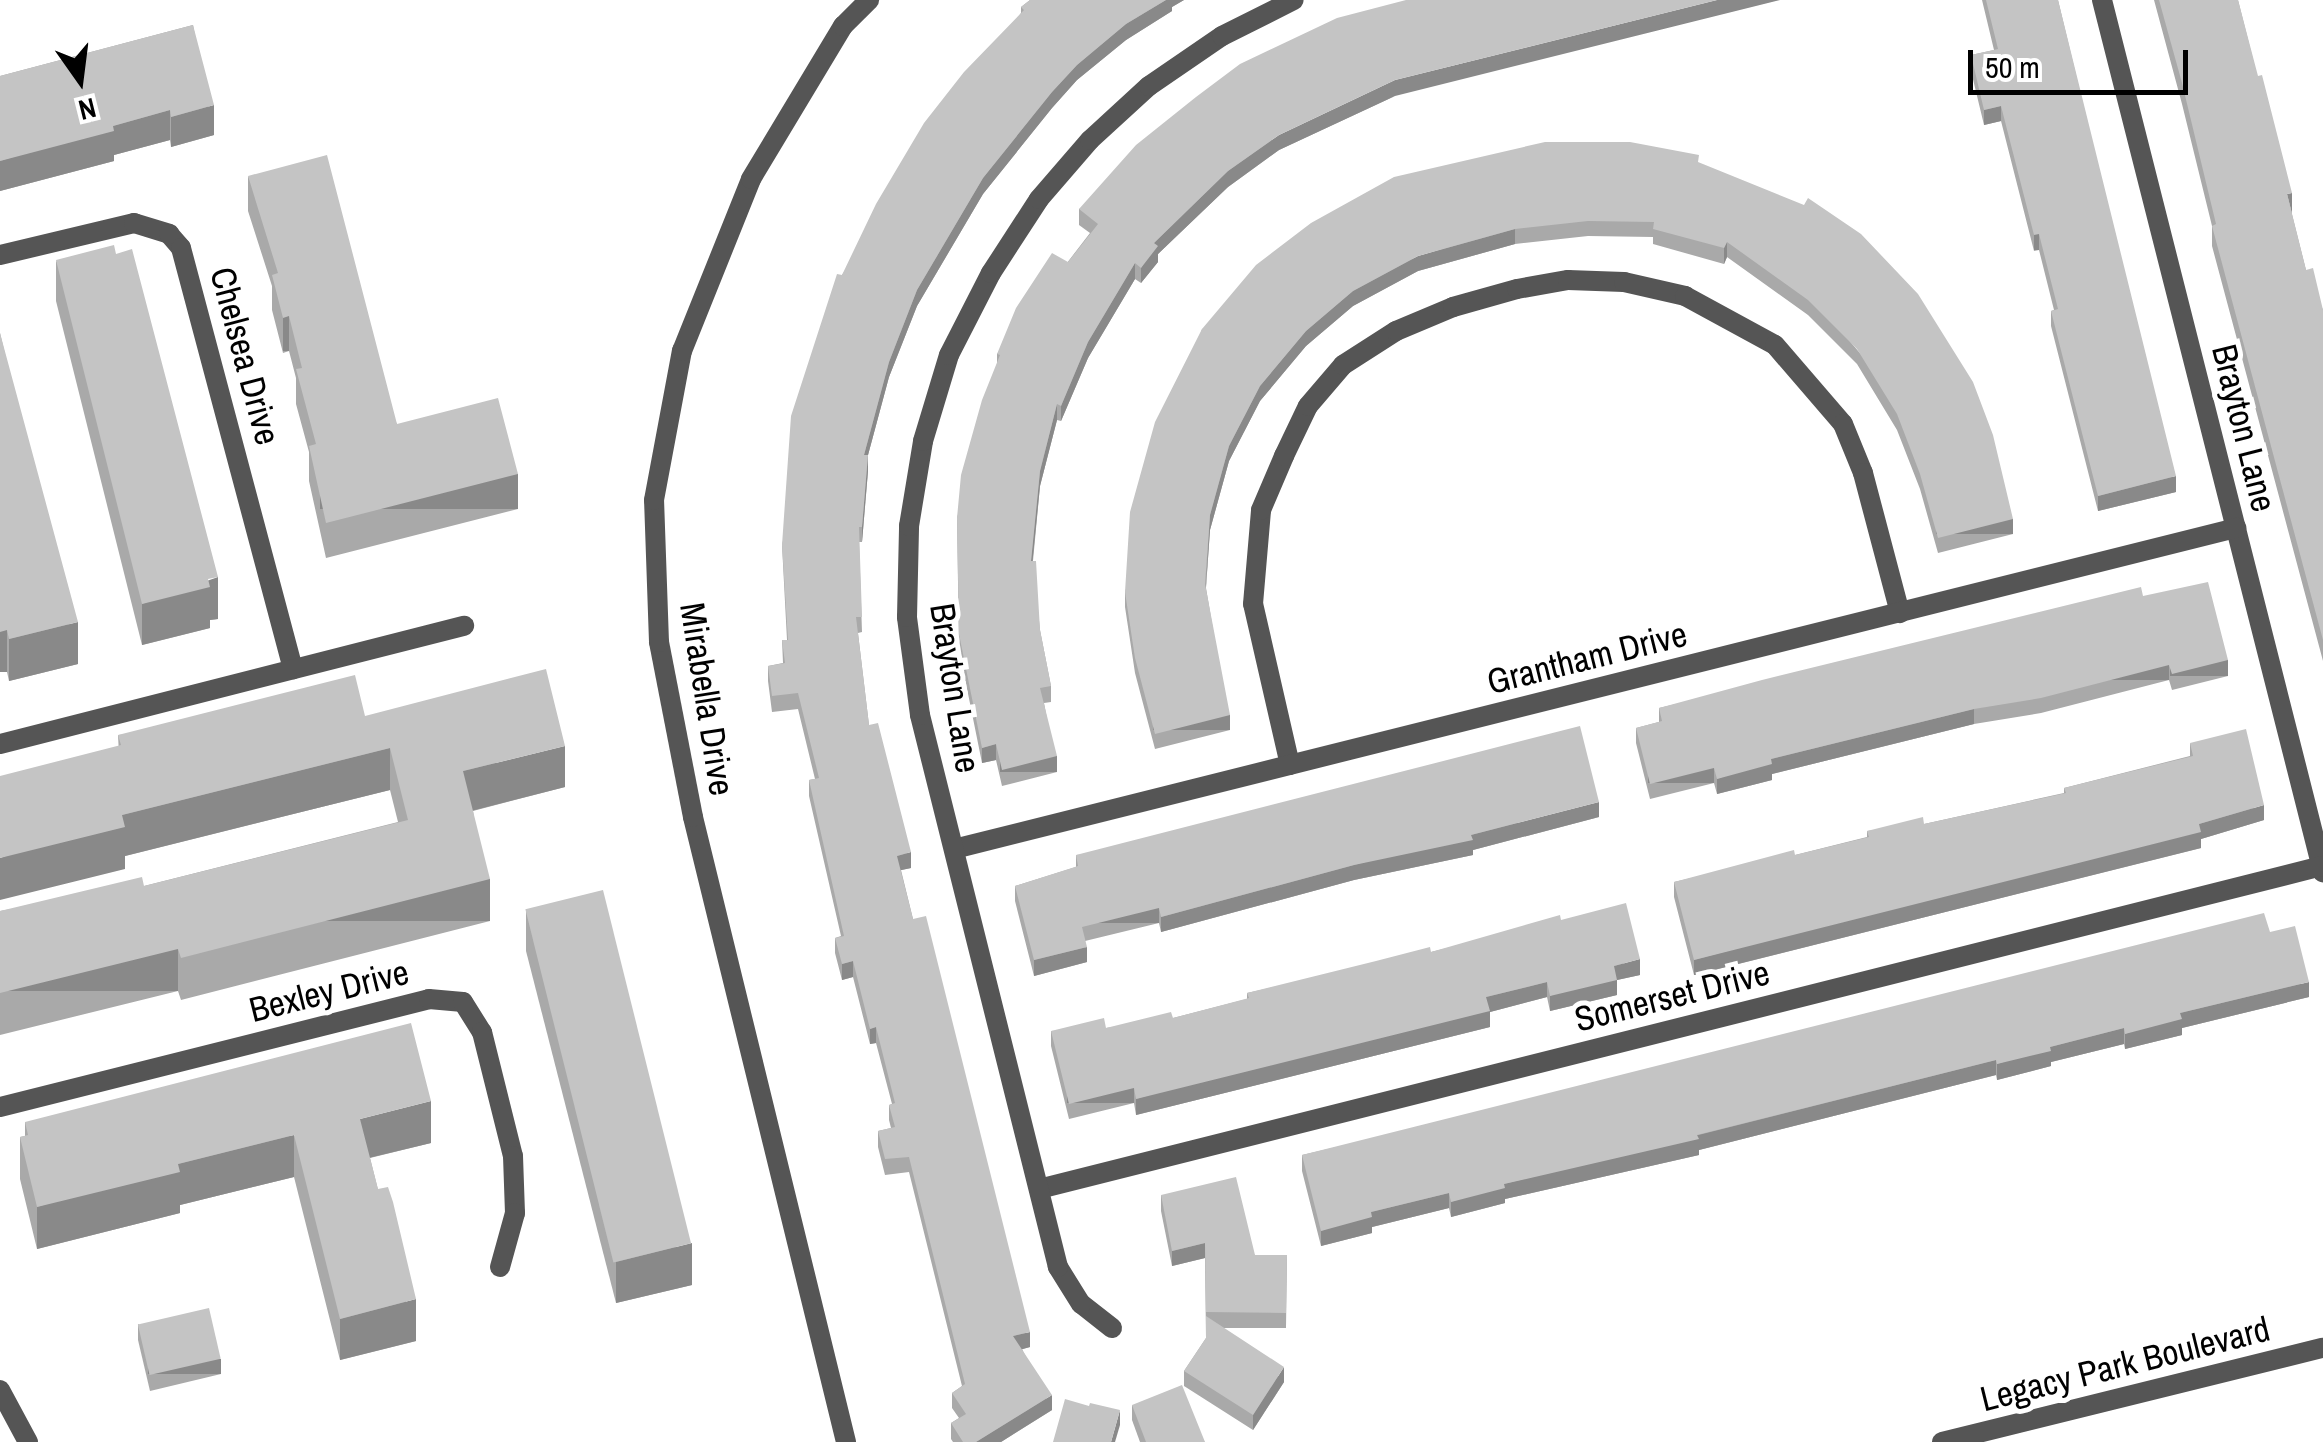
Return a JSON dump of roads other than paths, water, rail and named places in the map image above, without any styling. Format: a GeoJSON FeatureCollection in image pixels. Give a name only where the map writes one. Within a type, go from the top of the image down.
{"type":"FeatureCollection","features":[{"type":"Feature","properties":{"kind":"street","name":"Mirabella Drive"},"geometry":{"type":"LineString","coordinates":[[846,1442],[692,817],[658,642],[654,500],[682,351],[751,179],[843,26],[869,0]]}},
{"type":"Feature","properties":{"kind":"street","name":"Brayton Lane"},"geometry":{"type":"LineString","coordinates":[[1112,1328],[1068,1288],[1058,1267],[920,715],[906,570],[923,441],[949,355],[1014,234],[1038,199],[1090,140],[1149,86],[1185,60],[1294,0]]}},
{"type":"Feature","properties":{"kind":"street","name":"Brayton Lane"},"geometry":{"type":"LineString","coordinates":[[2102,0],[2322,869]]}},
{"type":"Feature","properties":{"kind":"street","name":"Chelsea Drive"},"geometry":{"type":"LineString","coordinates":[[0,256],[134,224],[169,234],[181,248],[293,669]]}},
{"type":"Feature","properties":{"kind":"street"},"geometry":{"type":"LineString","coordinates":[[1290,766],[1253,604],[1261,510],[1284,456],[1308,406],[1343,364],[1396,331],[1453,306],[1517,289],[1568,280],[1624,282],[1670,292],[1734,319],[1775,346],[1844,424],[1863,473],[1900,613]]}},
{"type":"Feature","properties":{"kind":"street","name":"Grantham Drive"},"geometry":{"type":"LineString","coordinates":[[954,849],[2236,528]]}},
{"type":"Feature","properties":{"kind":"street"},"geometry":{"type":"LineString","coordinates":[[0,744],[464,626]]}},
{"type":"Feature","properties":{"kind":"street","name":"Somerset Drive"},"geometry":{"type":"LineString","coordinates":[[1039,1188],[2322,869]]}},
{"type":"Feature","properties":{"kind":"street","name":"Bexley Drive"},"geometry":{"type":"LineString","coordinates":[[0,1107],[428,999],[463,1002],[482,1032],[513,1156],[515,1213],[500,1267]]}},
{"type":"Feature","properties":{"kind":"street","name":"Legacy Park Boulevard"},"geometry":{"type":"LineString","coordinates":[[1942,1442],[2323,1348]]}},
{"type":"Feature","properties":{"kind":"street"},"geometry":{"type":"LineString","coordinates":[[0,1390],[28,1442]]}}]}
